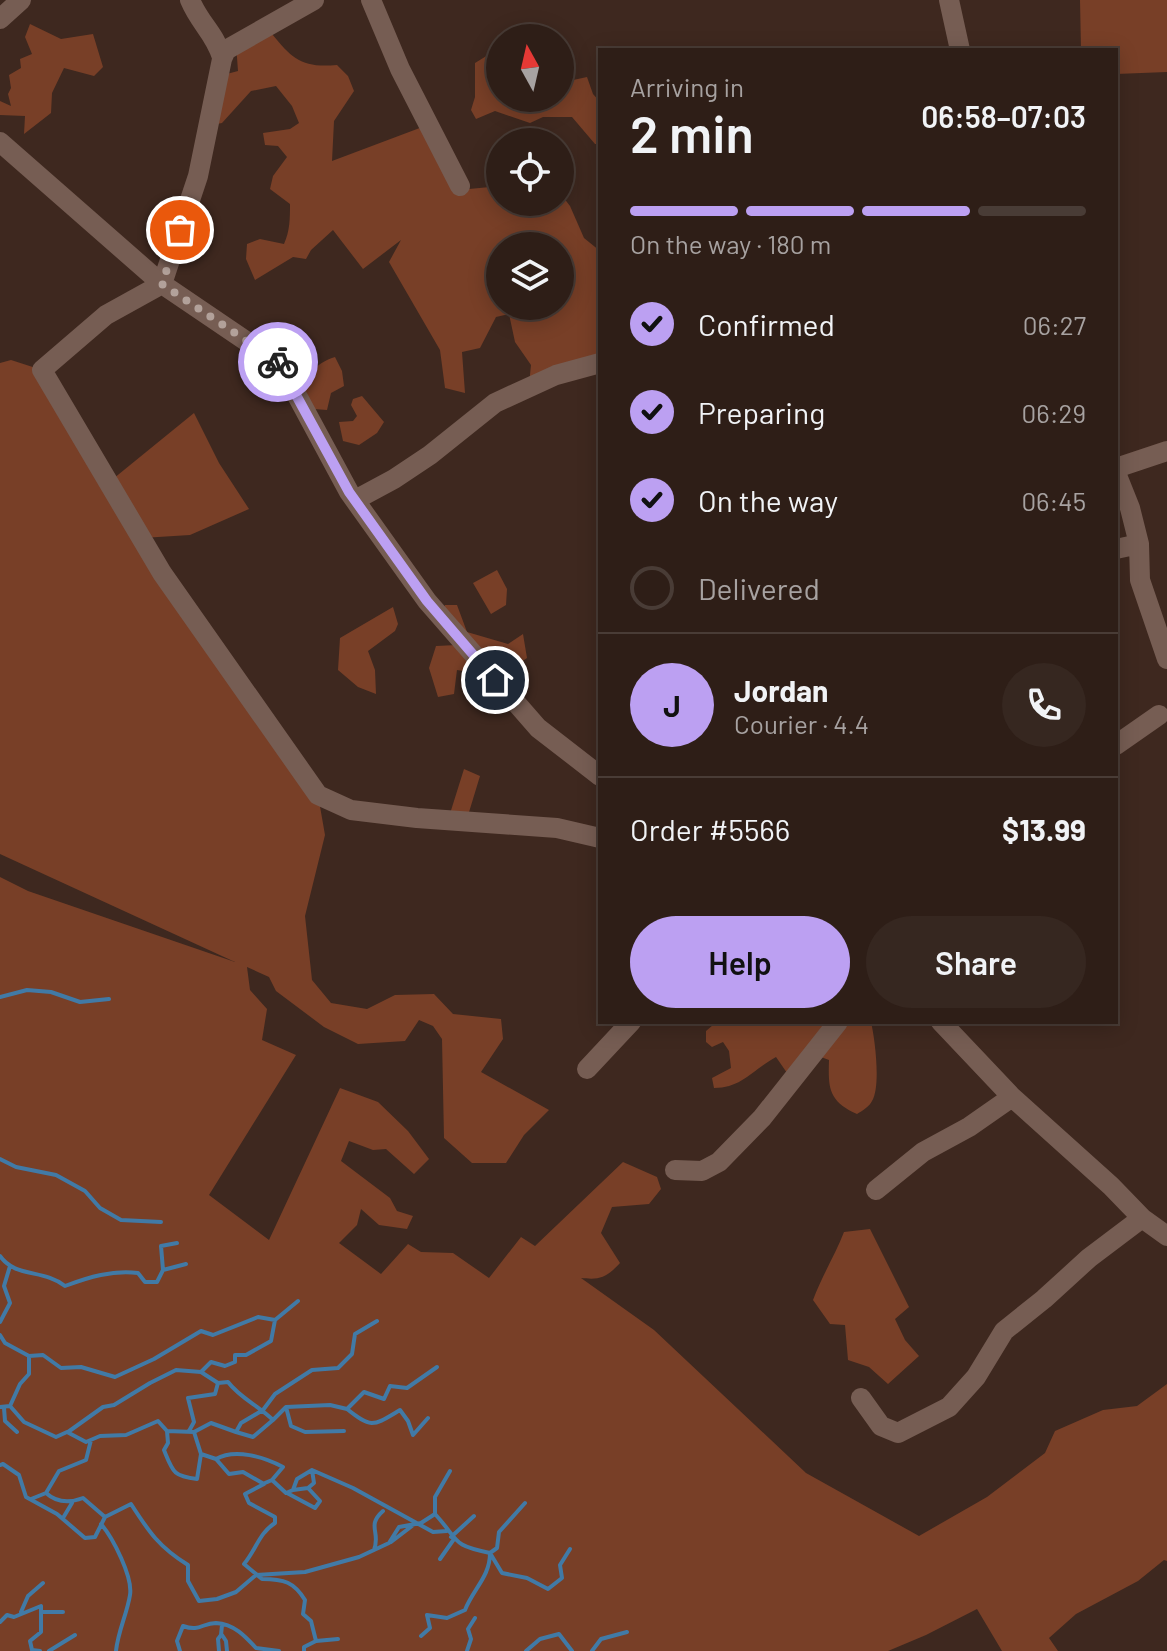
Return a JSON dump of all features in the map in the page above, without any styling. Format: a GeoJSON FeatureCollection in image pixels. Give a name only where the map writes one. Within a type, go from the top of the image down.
{"type":"FeatureCollection","features":[{"type":"Feature","properties":{"kind":"street"},"geometry":{"type":"LineString","coordinates":[[0,19],[21,0]]}},
{"type":"Feature","properties":{"kind":"street"},"geometry":{"type":"LineString","coordinates":[[190,0],[198,20],[215,37],[222,57]]}},
{"type":"Feature","properties":{"kind":"street"},"geometry":{"type":"LineString","coordinates":[[314,0],[228,48],[222,57],[198,176],[162,284],[106,315],[42,370],[162,573],[318,795],[351,810],[557,828],[598,838]]}},
{"type":"Feature","properties":{"kind":"street"},"geometry":{"type":"LineString","coordinates":[[371,0],[400,69],[460,186]]}},
{"type":"Feature","properties":{"kind":"street"},"geometry":{"type":"LineString","coordinates":[[949,0],[960,48]]}},
{"type":"Feature","properties":{"kind":"street"},"geometry":{"type":"LineString","coordinates":[[0,142],[162,284],[280,364],[355,500],[427,601],[538,728],[598,774]]}},
{"type":"Feature","properties":{"kind":"street"},"geometry":{"type":"LineString","coordinates":[[355,500],[430,455],[495,403],[556,375],[598,364]]}},
{"type":"Feature","properties":{"kind":"street"},"geometry":{"type":"LineString","coordinates":[[1118,469],[1167,451]]}},
{"type":"Feature","properties":{"kind":"street"},"geometry":{"type":"LineString","coordinates":[[1118,475],[1139,544],[1140,580],[1167,659]]}},
{"type":"Feature","properties":{"kind":"street"},"geometry":{"type":"LineString","coordinates":[[1118,549],[1139,544]]}},
{"type":"Feature","properties":{"kind":"street"},"geometry":{"type":"LineString","coordinates":[[1118,744],[1159,715]]}},
{"type":"Feature","properties":{"kind":"street"},"geometry":{"type":"LineString","coordinates":[[587,1069],[629,1024]]}},
{"type":"Feature","properties":{"kind":"street"},"geometry":{"type":"LineString","coordinates":[[675,1170],[702,1171],[719,1162],[762,1118],[836,1024]]}},
{"type":"Feature","properties":{"kind":"street"},"geometry":{"type":"LineString","coordinates":[[943,1024],[1012,1097],[1100,1175],[1142,1218],[1167,1236]]}},
{"type":"Feature","properties":{"kind":"street"},"geometry":{"type":"LineString","coordinates":[[876,1190],[923,1152],[969,1127],[1012,1097]]}},
{"type":"Feature","properties":{"kind":"street"},"geometry":{"type":"LineString","coordinates":[[861,1398],[881,1426],[898,1433],[949,1407],[976,1377],[1004,1331],[1089,1258],[1142,1218]]}},
{"type":"Feature","properties":{"kind":"shaded area"},"geometry":{"type":"Polygon","coordinates":[[[1080,0],[1167,0],[1167,72],[1118,74],[1118,48],[1081,48],[1080,0]]]}},
{"type":"Feature","properties":{"kind":"shaded area"},"geometry":{"type":"Polygon","coordinates":[[[30,24],[61,39],[93,34],[103,67],[94,76],[64,68],[52,93],[51,113],[24,134],[25,116],[0,115],[0,101],[11,106],[9,75],[21,68],[20,59],[32,54],[25,37],[30,24]]]}},
{"type":"Feature","properties":{"kind":"shaded area"},"geometry":{"type":"Polygon","coordinates":[[[272,34],[300,60],[315,65],[337,65],[348,76],[354,91],[334,121],[332,161],[433,123],[459,190],[486,187],[486,216],[574,215],[584,238],[598,249],[598,364],[529,385],[531,365],[515,342],[510,320],[574,320],[574,232],[486,232],[486,320],[494,320],[480,348],[462,352],[465,393],[445,388],[440,350],[389,262],[401,240],[363,269],[333,230],[311,250],[306,259],[293,257],[255,280],[246,259],[247,244],[260,239],[284,244],[290,219],[290,204],[270,189],[273,176],[287,157],[278,146],[265,145],[263,133],[290,129],[299,123],[292,106],[276,86],[251,91],[222,123],[217,124],[223,75],[238,71],[236,44],[272,34]]]}},
{"type":"Feature","properties":{"kind":"shaded area"},"geometry":{"type":"Polygon","coordinates":[[[486,56],[486,112],[493,112],[476,119],[471,110],[475,97],[475,63],[486,56]]]}},
{"type":"Feature","properties":{"kind":"shaded area"},"geometry":{"type":"Polygon","coordinates":[[[587,77],[598,100],[598,144],[572,117],[543,117],[530,123],[498,112],[574,112],[574,80],[587,77]]]}},
{"type":"Feature","properties":{"kind":"shaded area"},"geometry":{"type":"Polygon","coordinates":[[[335,357],[342,371],[344,386],[331,393],[327,410],[314,409],[297,397],[311,372],[335,357]]]}},
{"type":"Feature","properties":{"kind":"shaded area"},"geometry":{"type":"Polygon","coordinates":[[[11,360],[42,370],[108,483],[194,413],[219,463],[249,509],[190,535],[142,538],[318,795],[325,835],[305,916],[312,980],[331,1003],[367,1009],[395,995],[434,994],[453,1014],[501,1019],[503,1039],[481,1072],[549,1110],[524,1135],[506,1163],[472,1163],[444,1138],[442,1039],[433,1026],[419,1020],[405,1041],[358,1044],[324,1027],[276,991],[269,977],[247,967],[250,990],[267,1009],[262,1040],[296,1055],[209,1195],[269,1240],[340,1088],[378,1102],[408,1131],[429,1159],[414,1174],[386,1149],[373,1150],[349,1141],[341,1161],[390,1198],[397,1211],[413,1216],[407,1229],[379,1225],[361,1209],[357,1225],[339,1243],[381,1274],[408,1244],[421,1252],[453,1253],[489,1278],[521,1237],[535,1246],[623,1162],[657,1177],[661,1189],[649,1204],[612,1207],[601,1233],[620,1263],[602,1277],[581,1278],[654,1330],[806,1473],[919,1536],[987,1497],[1045,1453],[1055,1431],[1103,1410],[1137,1406],[1167,1384],[1167,1561],[1164,1560],[1138,1581],[1076,1614],[1049,1638],[1058,1651],[1002,1651],[977,1609],[888,1651],[0,1651],[0,877],[28,891],[235,962],[0,854],[0,363],[11,360]]]}},
{"type":"Feature","properties":{"kind":"shaded area"},"geometry":{"type":"Polygon","coordinates":[[[362,396],[384,422],[377,433],[359,445],[343,441],[339,422],[353,421],[357,416],[351,405],[353,399],[362,396]]]}},
{"type":"Feature","properties":{"kind":"shaded area"},"geometry":{"type":"Polygon","coordinates":[[[497,570],[507,589],[506,605],[491,614],[473,583],[497,570]]]}},
{"type":"Feature","properties":{"kind":"shaded area"},"geometry":{"type":"Polygon","coordinates":[[[445,605],[457,605],[467,632],[508,644],[523,634],[527,658],[511,669],[481,679],[457,670],[454,694],[438,697],[429,668],[436,646],[457,645],[439,625],[445,605]]]}},
{"type":"Feature","properties":{"kind":"shaded area"},"geometry":{"type":"Polygon","coordinates":[[[393,607],[398,624],[395,631],[368,651],[375,670],[376,694],[358,687],[338,670],[340,638],[393,607]]]}},
{"type":"Feature","properties":{"kind":"shaded area"},"geometry":{"type":"Polygon","coordinates":[[[464,769],[480,776],[466,822],[448,820],[464,769]]]}},
{"type":"Feature","properties":{"kind":"shaded area"},"geometry":{"type":"Polygon","coordinates":[[[871,1024],[877,1074],[872,1101],[857,1114],[841,1104],[830,1086],[829,1060],[813,1054],[794,1083],[776,1057],[740,1082],[714,1088],[712,1078],[731,1068],[729,1051],[723,1042],[712,1047],[706,1042],[706,1031],[713,1025],[871,1024]]]}},
{"type":"Feature","properties":{"kind":"shaded area"},"geometry":{"type":"Polygon","coordinates":[[[870,1229],[909,1307],[895,1319],[905,1340],[919,1356],[888,1384],[869,1367],[848,1360],[845,1325],[830,1324],[813,1300],[844,1232],[870,1229]]]}},
{"type":"Feature","properties":{"kind":"waterway"},"geometry":{"type":"LineString","coordinates":[[0,997],[27,990],[51,992],[80,1002],[109,999]]}},
{"type":"Feature","properties":{"kind":"waterway"},"geometry":{"type":"LineString","coordinates":[[0,1159],[16,1167],[56,1175],[85,1191],[100,1208],[121,1220],[161,1222]]}},
{"type":"Feature","properties":{"kind":"waterway"},"geometry":{"type":"LineString","coordinates":[[163,1270],[161,1246],[177,1243]]}},
{"type":"Feature","properties":{"kind":"waterway"},"geometry":{"type":"LineString","coordinates":[[0,1256],[14,1268],[48,1277],[65,1286],[119,1272],[138,1273],[145,1282],[157,1282],[163,1270],[186,1264]]}},
{"type":"Feature","properties":{"kind":"waterway"},"geometry":{"type":"LineString","coordinates":[[0,1322],[10,1303],[4,1286],[10,1266]]}},
{"type":"Feature","properties":{"kind":"waterway"},"geometry":{"type":"LineString","coordinates":[[201,1372],[211,1362],[225,1366],[235,1362],[235,1355],[246,1355],[271,1341],[275,1320],[298,1301]]}},
{"type":"Feature","properties":{"kind":"waterway"},"geometry":{"type":"LineString","coordinates":[[10,1406],[20,1384],[29,1374],[29,1356],[43,1355],[61,1368],[81,1367],[115,1377],[154,1359],[201,1331],[213,1335],[258,1317],[275,1320]]}},
{"type":"Feature","properties":{"kind":"waterway"},"geometry":{"type":"LineString","coordinates":[[194,1432],[211,1423],[236,1432],[241,1423],[263,1410],[275,1394],[312,1370],[338,1368],[352,1354],[355,1334],[377,1321]]}},
{"type":"Feature","properties":{"kind":"waterway"},"geometry":{"type":"LineString","coordinates":[[0,1335],[5,1343],[29,1356]]}},
{"type":"Feature","properties":{"kind":"waterway"},"geometry":{"type":"LineString","coordinates":[[68,1432],[103,1407],[114,1405],[176,1370],[201,1372],[218,1383],[228,1382],[273,1420],[286,1407],[330,1405],[347,1409],[364,1392],[384,1399],[390,1386],[407,1388],[437,1367]]}},
{"type":"Feature","properties":{"kind":"waterway"},"geometry":{"type":"LineString","coordinates":[[189,1431],[194,1422],[188,1398],[215,1394],[218,1383]]}},
{"type":"Feature","properties":{"kind":"waterway"},"geometry":{"type":"LineString","coordinates":[[0,1407],[10,1406],[24,1422],[56,1437],[67,1432],[86,1442],[100,1436],[126,1435],[158,1421],[167,1431],[194,1432],[201,1454],[216,1459],[229,1474],[243,1472],[264,1484],[245,1494],[249,1503],[275,1517],[275,1523],[265,1532],[244,1564],[262,1579],[282,1581],[297,1589],[305,1600],[303,1614],[311,1621],[316,1641]]}},
{"type":"Feature","properties":{"kind":"waterway"},"geometry":{"type":"LineString","coordinates":[[286,1407],[291,1426],[305,1432],[344,1431]]}},
{"type":"Feature","properties":{"kind":"waterway"},"geometry":{"type":"LineString","coordinates":[[4,1408],[5,1421],[17,1432]]}},
{"type":"Feature","properties":{"kind":"waterway"},"geometry":{"type":"LineString","coordinates":[[347,1409],[362,1420],[373,1423],[400,1410],[413,1435],[428,1418]]}},
{"type":"Feature","properties":{"kind":"waterway"},"geometry":{"type":"LineString","coordinates":[[236,1432],[253,1437],[273,1420]]}},
{"type":"Feature","properties":{"kind":"waterway"},"geometry":{"type":"LineString","coordinates":[[167,1431],[168,1443],[164,1450],[178,1474],[197,1479],[201,1454]]}},
{"type":"Feature","properties":{"kind":"waterway"},"geometry":{"type":"LineString","coordinates":[[31,1499],[46,1493],[59,1471],[86,1460],[91,1440]]}},
{"type":"Feature","properties":{"kind":"waterway"},"geometry":{"type":"LineString","coordinates":[[216,1459],[232,1454],[250,1455],[283,1467],[272,1480]]}},
{"type":"Feature","properties":{"kind":"waterway"},"geometry":{"type":"LineString","coordinates":[[0,1465],[19,1475],[26,1497],[57,1514],[85,1538],[95,1537],[105,1517]]}},
{"type":"Feature","properties":{"kind":"waterway"},"geometry":{"type":"LineString","coordinates":[[265,1483],[272,1480],[286,1493],[293,1490],[297,1479],[312,1470],[353,1488],[433,1532],[447,1531]]}},
{"type":"Feature","properties":{"kind":"waterway"},"geometry":{"type":"LineString","coordinates":[[293,1490],[308,1488],[314,1483],[312,1470]]}},
{"type":"Feature","properties":{"kind":"waterway"},"geometry":{"type":"LineString","coordinates":[[46,1493],[64,1501],[83,1498],[105,1517],[131,1504],[155,1538],[188,1565],[188,1581],[199,1601],[236,1592],[256,1575],[305,1572],[359,1557],[389,1543],[399,1527],[421,1523],[435,1514],[435,1497],[450,1471]]}},
{"type":"Feature","properties":{"kind":"waterway"},"geometry":{"type":"LineString","coordinates":[[287,1493],[315,1508],[320,1501],[308,1488]]}},
{"type":"Feature","properties":{"kind":"waterway"},"geometry":{"type":"LineString","coordinates":[[63,1518],[72,1503]]}},
{"type":"Feature","properties":{"kind":"waterway"},"geometry":{"type":"LineString","coordinates":[[421,1636],[430,1628],[427,1615],[447,1618],[465,1610],[484,1576],[490,1553],[497,1548],[499,1532],[525,1503]]}},
{"type":"Feature","properties":{"kind":"waterway"},"geometry":{"type":"LineString","coordinates":[[374,1550],[375,1521],[383,1511]]}},
{"type":"Feature","properties":{"kind":"waterway"},"geometry":{"type":"LineString","coordinates":[[435,1514],[462,1544],[490,1553],[502,1573],[527,1578],[548,1589],[562,1578],[560,1565],[570,1549]]}},
{"type":"Feature","properties":{"kind":"waterway"},"geometry":{"type":"LineString","coordinates":[[451,1537],[474,1516]]}},
{"type":"Feature","properties":{"kind":"waterway"},"geometry":{"type":"LineString","coordinates":[[101,1524],[121,1558],[130,1587],[116,1651]]}},
{"type":"Feature","properties":{"kind":"waterway"},"geometry":{"type":"LineString","coordinates":[[391,1542],[412,1526]]}},
{"type":"Feature","properties":{"kind":"waterway"},"geometry":{"type":"LineString","coordinates":[[440,1559],[454,1539]]}},
{"type":"Feature","properties":{"kind":"waterway"},"geometry":{"type":"LineString","coordinates":[[21,1612],[28,1596],[43,1583]]}},
{"type":"Feature","properties":{"kind":"waterway"},"geometry":{"type":"LineString","coordinates":[[0,1622],[7,1615],[14,1617],[41,1606],[41,1632],[30,1641],[32,1650],[40,1651]]}},
{"type":"Feature","properties":{"kind":"waterway"},"geometry":{"type":"LineString","coordinates":[[41,1612],[63,1612]]}},
{"type":"Feature","properties":{"kind":"waterway"},"geometry":{"type":"LineString","coordinates":[[467,1651],[471,1639],[468,1629],[475,1618]]}},
{"type":"Feature","properties":{"kind":"waterway"},"geometry":{"type":"LineString","coordinates":[[180,1651],[177,1641],[183,1626],[197,1628],[211,1623],[234,1628],[256,1648],[279,1651]]}},
{"type":"Feature","properties":{"kind":"waterway"},"geometry":{"type":"LineString","coordinates":[[219,1651],[222,1625]]}},
{"type":"Feature","properties":{"kind":"waterway"},"geometry":{"type":"LineString","coordinates":[[592,1651],[601,1639],[627,1632]]}},
{"type":"Feature","properties":{"kind":"waterway"},"geometry":{"type":"LineString","coordinates":[[526,1651],[540,1639],[559,1634],[572,1651]]}},
{"type":"Feature","properties":{"kind":"waterway"},"geometry":{"type":"LineString","coordinates":[[49,1651],[75,1635]]}},
{"type":"Feature","properties":{"kind":"waterway"},"geometry":{"type":"LineString","coordinates":[[222,1635],[227,1651]]}},
{"type":"Feature","properties":{"kind":"waterway"},"geometry":{"type":"LineString","coordinates":[[304,1651],[304,1647],[316,1641],[338,1639]]}},
{"type":"Feature","properties":{"kind":"way so far"},"geometry":{"type":"LineString","coordinates":[[180,230],[162,284],[278,362]]}},
{"type":"Feature","properties":{"kind":"route"},"geometry":{"type":"LineString","coordinates":[[278,362],[349,492],[427,601],[495,680]]}}]}
